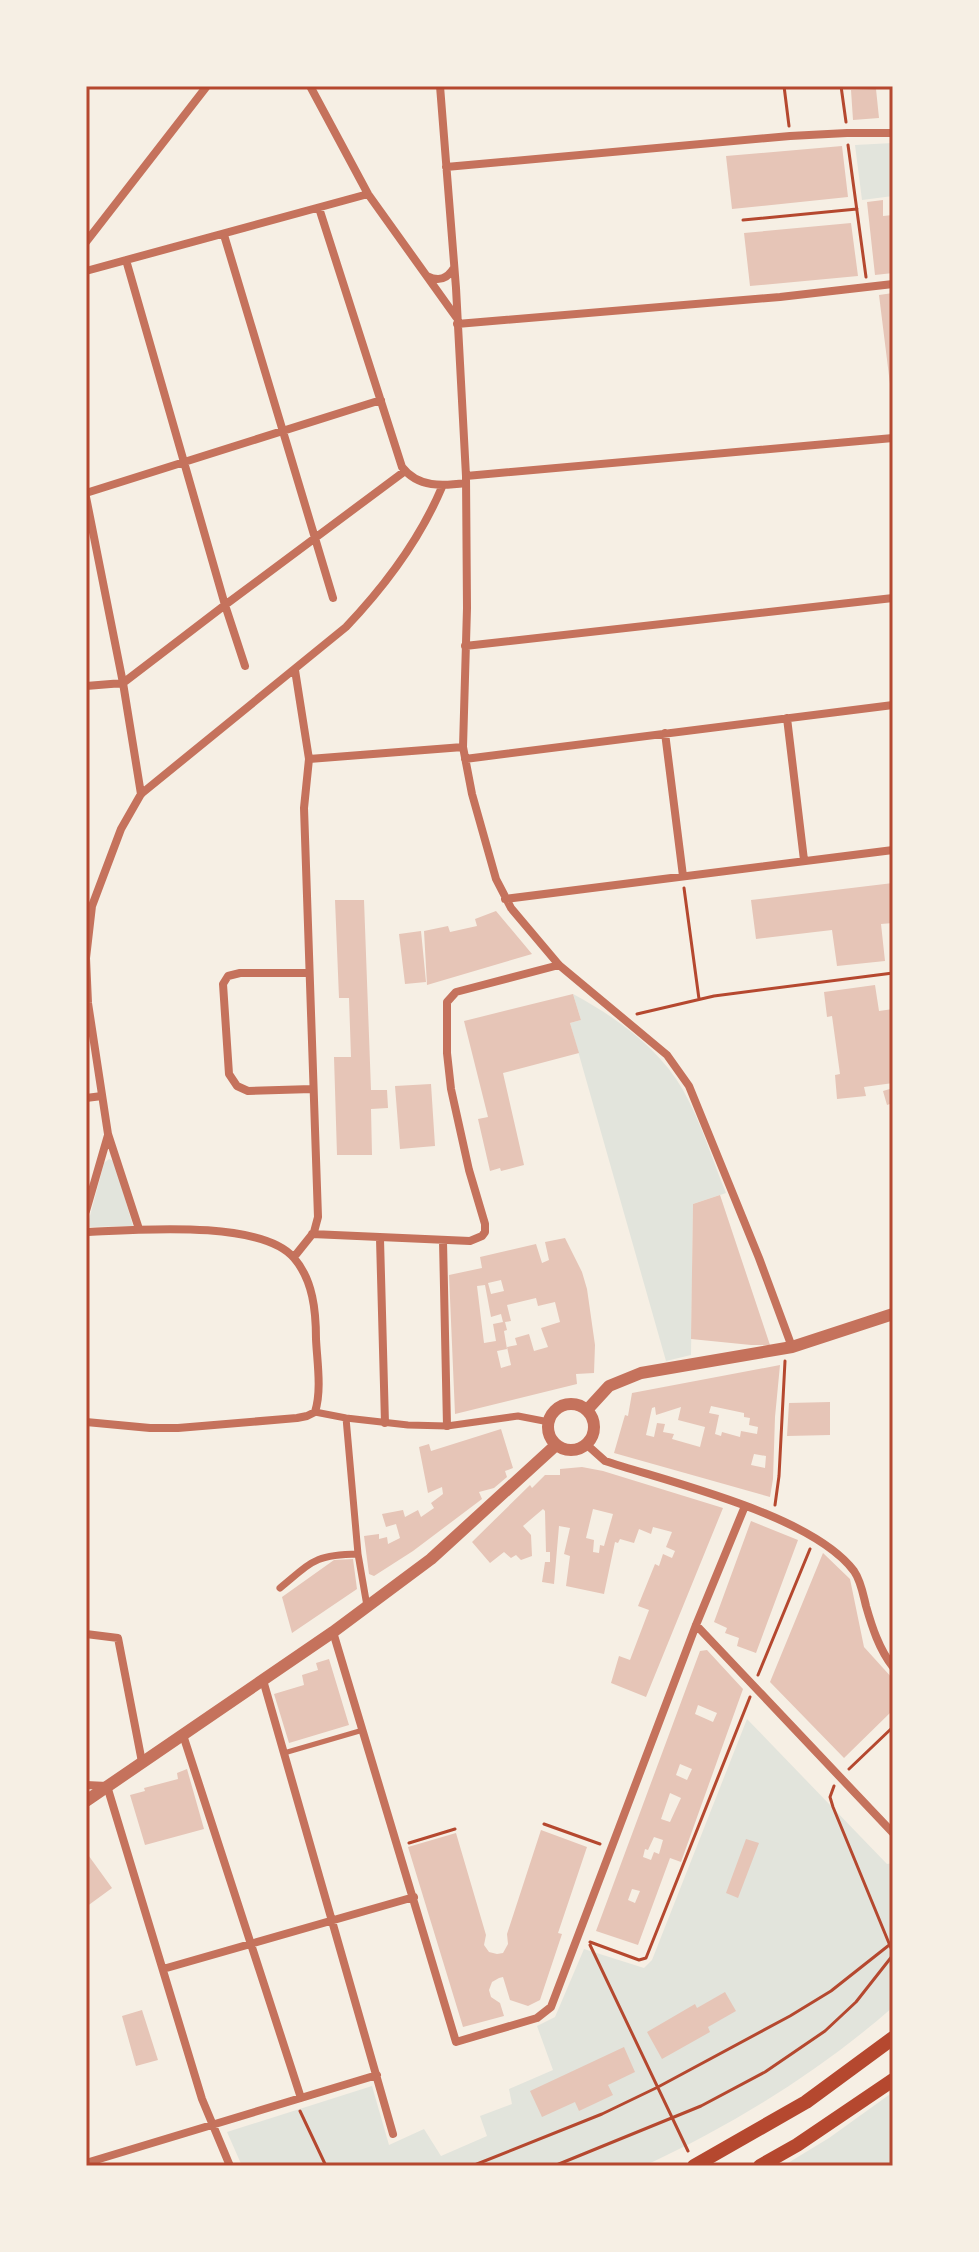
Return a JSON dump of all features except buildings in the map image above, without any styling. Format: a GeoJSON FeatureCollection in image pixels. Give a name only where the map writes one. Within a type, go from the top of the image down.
{"type":"FeatureCollection","features":[{"type":"Feature","properties":{"kind":"main road"},"geometry":{"type":"LineString","coordinates":[[694,2166],[806,2102],[893,2038]]}},
{"type":"Feature","properties":{"kind":"main road"},"geometry":{"type":"LineString","coordinates":[[760,2166],[797,2145],[893,2080]]}},
{"type":"Feature","properties":{"kind":"street"},"geometry":{"type":"LineString","coordinates":[[86,242],[207,86]]}},
{"type":"Feature","properties":{"kind":"street"},"geometry":{"type":"LineString","coordinates":[[310,86],[368,194],[456,321]]}},
{"type":"Feature","properties":{"kind":"street"},"geometry":{"type":"LineString","coordinates":[[440,86],[466,480],[463,747],[483,839],[505,899],[559,965],[667,1055],[689,1086],[753,1244],[788,1348]]}},
{"type":"Feature","properties":{"kind":"street"},"geometry":{"type":"LineString","coordinates":[[446,167],[790,136],[893,133]]}},
{"type":"Feature","properties":{"kind":"street"},"geometry":{"type":"LineString","coordinates":[[86,271],[368,194]]}},
{"type":"Feature","properties":{"kind":"street"},"geometry":{"type":"LineString","coordinates":[[319,208],[405,471],[431,485],[442,487],[466,480],[893,438]]}},
{"type":"Feature","properties":{"kind":"street"},"geometry":{"type":"LineString","coordinates":[[224,235],[333,598]]}},
{"type":"Feature","properties":{"kind":"street"},"geometry":{"type":"LineString","coordinates":[[126,260],[245,666]]}},
{"type":"Feature","properties":{"kind":"street"},"geometry":{"type":"LineString","coordinates":[[427,276],[439,280],[450,275],[454,268]]}},
{"type":"Feature","properties":{"kind":"street"},"geometry":{"type":"LineString","coordinates":[[456,321],[780,297],[893,284]]}},
{"type":"Feature","properties":{"kind":"street"},"geometry":{"type":"LineString","coordinates":[[141,794],[86,495],[381,400]]}},
{"type":"Feature","properties":{"kind":"street"},"geometry":{"type":"LineString","coordinates":[[86,686],[123,683],[405,471]]}},
{"type":"Feature","properties":{"kind":"street"},"geometry":{"type":"LineString","coordinates":[[139,1229],[108,1134],[102,1096],[88,1003],[86,958],[89,906],[121,829],[141,794],[346,627],[376,595],[433,507],[442,487]]}},
{"type":"Feature","properties":{"kind":"street"},"geometry":{"type":"LineString","coordinates":[[86,551],[96,550]]}},
{"type":"Feature","properties":{"kind":"street"},"geometry":{"type":"LineString","coordinates":[[465,646],[893,598]]}},
{"type":"Feature","properties":{"kind":"street"},"geometry":{"type":"LineString","coordinates":[[294,1257],[312,1234],[318,1217],[304,808],[309,759],[295,670]]}},
{"type":"Feature","properties":{"kind":"street"},"geometry":{"type":"LineString","coordinates":[[465,759],[893,705]]}},
{"type":"Feature","properties":{"kind":"street"},"geometry":{"type":"LineString","coordinates":[[787,718],[804,860]]}},
{"type":"Feature","properties":{"kind":"street"},"geometry":{"type":"LineString","coordinates":[[665,733],[683,876]]}},
{"type":"Feature","properties":{"kind":"street"},"geometry":{"type":"LineString","coordinates":[[309,759],[463,747]]}},
{"type":"Feature","properties":{"kind":"street"},"geometry":{"type":"LineString","coordinates":[[505,899],[893,850]]}},
{"type":"Feature","properties":{"kind":"street"},"geometry":{"type":"LineString","coordinates":[[312,1234],[443,1241],[470,1241],[482,1236],[485,1224],[451,1089],[447,1002],[456,992],[559,965]]}},
{"type":"Feature","properties":{"kind":"street"},"geometry":{"type":"LineString","coordinates":[[308,973],[240,973],[228,976],[223,984],[229,1074],[237,1086],[248,1091],[312,1089]]}},
{"type":"Feature","properties":{"kind":"street"},"geometry":{"type":"LineString","coordinates":[[86,1098],[102,1096]]}},
{"type":"Feature","properties":{"kind":"street"},"geometry":{"type":"LineString","coordinates":[[86,1211],[108,1134]]}},
{"type":"Feature","properties":{"kind":"street"},"geometry":{"type":"LineString","coordinates":[[86,1232],[208,1229],[249,1237],[283,1249],[294,1257],[311,1291],[316,1312],[315,1412]]}},
{"type":"Feature","properties":{"kind":"street"},"geometry":{"type":"LineString","coordinates":[[380,1239],[385,1423]]}},
{"type":"Feature","properties":{"kind":"street"},"geometry":{"type":"LineString","coordinates":[[443,1241],[447,1426]]}},
{"type":"Feature","properties":{"kind":"street"},"geometry":{"type":"LineString","coordinates":[[587,1410],[609,1386],[641,1373],[788,1348],[893,1314]]}},
{"type":"Feature","properties":{"kind":"street"},"geometry":{"type":"LineString","coordinates":[[568,1404],[587,1410],[594,1427],[586,1444],[575,1450],[556,1445],[549,1434],[549,1422],[555,1410],[568,1404]]}},
{"type":"Feature","properties":{"kind":"street"},"geometry":{"type":"LineString","coordinates":[[86,1422],[150,1428],[204,1427],[297,1418],[315,1412],[385,1423],[447,1426],[518,1416],[549,1422]]}},
{"type":"Feature","properties":{"kind":"street"},"geometry":{"type":"LineString","coordinates":[[346,1418],[358,1554],[367,1607]]}},
{"type":"Feature","properties":{"kind":"street"},"geometry":{"type":"LineString","coordinates":[[586,1444],[609,1462],[773,1516],[814,1538],[854,1571],[877,1638],[893,1667]]}},
{"type":"Feature","properties":{"kind":"street"},"geometry":{"type":"LineString","coordinates":[[86,1801],[333,1632],[431,1559],[556,1445]]}},
{"type":"Feature","properties":{"kind":"street"},"geometry":{"type":"LineString","coordinates":[[333,1632],[456,2042],[537,2018],[548,2011],[578,1938],[696,1625],[745,1506]]}},
{"type":"Feature","properties":{"kind":"street"},"geometry":{"type":"LineString","coordinates":[[280,1588],[318,1559],[358,1554]]}},
{"type":"Feature","properties":{"kind":"street"},"geometry":{"type":"LineString","coordinates":[[696,1625],[893,1833]]}},
{"type":"Feature","properties":{"kind":"street"},"geometry":{"type":"LineString","coordinates":[[86,1634],[118,1638],[142,1762]]}},
{"type":"Feature","properties":{"kind":"street"},"geometry":{"type":"LineString","coordinates":[[263,1680],[393,2134]]}},
{"type":"Feature","properties":{"kind":"street"},"geometry":{"type":"LineString","coordinates":[[183,1735],[298,2099]]}},
{"type":"Feature","properties":{"kind":"street"},"geometry":{"type":"LineString","coordinates":[[86,1785],[107,1786]]}},
{"type":"Feature","properties":{"kind":"street"},"geometry":{"type":"LineString","coordinates":[[107,1786],[211,2125],[230,2166]]}},
{"type":"Feature","properties":{"kind":"street"},"geometry":{"type":"LineString","coordinates":[[163,1969],[414,1897]]}},
{"type":"Feature","properties":{"kind":"street"},"geometry":{"type":"LineString","coordinates":[[86,2163],[377,2075]]}},
{"type":"Feature","properties":{"kind":"lane"},"geometry":{"type":"LineString","coordinates":[[283,1753],[363,1730]]}},
{"type":"Feature","properties":{"kind":"path"},"geometry":{"type":"LineString","coordinates":[[784,86],[790,136]]}},
{"type":"Feature","properties":{"kind":"path"},"geometry":{"type":"LineString","coordinates":[[841,86],[867,286]]}},
{"type":"Feature","properties":{"kind":"path"},"geometry":{"type":"LineString","coordinates":[[743,220],[857,209]]}},
{"type":"Feature","properties":{"kind":"path"},"geometry":{"type":"LineString","coordinates":[[683,876],[699,999]]}},
{"type":"Feature","properties":{"kind":"path"},"geometry":{"type":"LineString","coordinates":[[621,1018],[699,999],[893,973]]}},
{"type":"Feature","properties":{"kind":"path"},"geometry":{"type":"LineString","coordinates":[[773,1516],[779,1476],[788,1348]]}},
{"type":"Feature","properties":{"kind":"path"},"geometry":{"type":"LineString","coordinates":[[694,2166],[588,1941],[639,1960],[646,1958],[814,1538]]}},
{"type":"Feature","properties":{"kind":"path"},"geometry":{"type":"LineString","coordinates":[[554,2166],[738,2088],[805,2046],[856,2002],[893,1954],[830,1797],[840,1777],[893,1727]]}},
{"type":"Feature","properties":{"kind":"path"},"geometry":{"type":"LineString","coordinates":[[544,1824],[611,1848]]}},
{"type":"Feature","properties":{"kind":"path"},"geometry":{"type":"LineString","coordinates":[[399,1846],[455,1829]]}},
{"type":"Feature","properties":{"kind":"path"},"geometry":{"type":"LineString","coordinates":[[476,2165],[602,2114],[658,2087],[831,1991],[891,1943]]}},
{"type":"Feature","properties":{"kind":"path"},"geometry":{"type":"LineString","coordinates":[[298,2099],[326,2166]]}},
{"type":"Feature","properties":{"kind":"shaded area"},"geometry":{"type":"Polygon","coordinates":[[[893,143],[893,196],[862,200],[855,145],[893,143]]]}},
{"type":"Feature","properties":{"kind":"shaded area"},"geometry":{"type":"Polygon","coordinates":[[[573,994],[635,1035],[673,1075],[695,1115],[726,1193],[693,1204],[691,1355],[666,1361],[570,1023],[581,1020],[573,994]]]}},
{"type":"Feature","properties":{"kind":"shaded area"},"geometry":{"type":"Polygon","coordinates":[[[109,1159],[114,1161],[133,1226],[87,1227],[104,1163],[109,1159]]]}},
{"type":"Feature","properties":{"kind":"shaded area"},"geometry":{"type":"Polygon","coordinates":[[[747,1719],[887,1864],[893,1863],[893,2007],[835,2054],[774,2096],[644,2166],[242,2166],[227,2132],[372,2086],[389,2145],[424,2129],[441,2156],[487,2136],[480,2116],[512,2104],[509,2089],[553,2070],[537,2026],[555,2017],[584,1949],[644,1968],[652,1960],[747,1719]]]}},
{"type":"Feature","properties":{"kind":"shaded area"},"geometry":{"type":"Polygon","coordinates":[[[893,2092],[893,2166],[783,2166],[829,2138],[893,2092]]]}}]}
